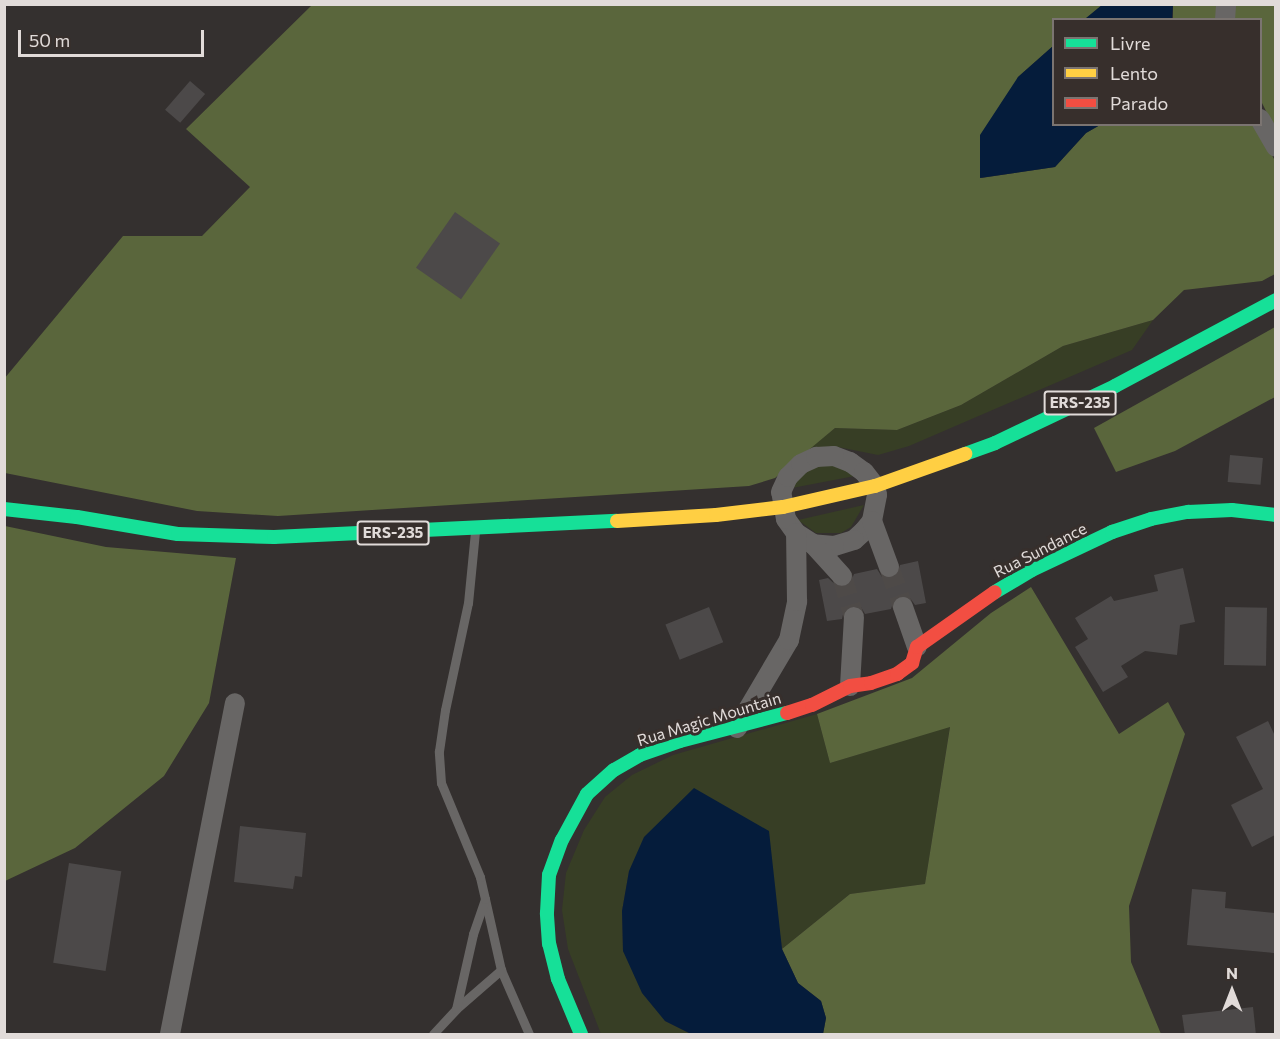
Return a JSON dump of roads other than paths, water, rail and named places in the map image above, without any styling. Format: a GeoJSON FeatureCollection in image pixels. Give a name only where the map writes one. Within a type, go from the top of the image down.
{"type":"FeatureCollection","features":[{"type":"Feature","properties":{"kind":"main road","name":"ERS-235"},"geometry":{"type":"LineString","coordinates":[[4,509],[77,517],[178,534],[217,537],[285,537],[716,515],[783,507],[875,486],[994,443],[1115,386],[1275,300]]}},
{"type":"Feature","properties":{"kind":"main road","name":"Rua Sundance"},"geometry":{"type":"LineString","coordinates":[[850,686],[871,683],[897,674],[912,663],[917,646],[986,598],[1032,570],[1112,532],[1151,519],[1188,512],[1232,510],[1275,515]]}},
{"type":"Feature","properties":{"kind":"main road","name":"Rua Magic Mountain"},"geometry":{"type":"LineString","coordinates":[[580,1035],[558,979],[549,944],[547,913],[549,875],[562,840],[587,794],[614,770],[640,755],[680,741],[737,728],[812,705],[850,686]]}},
{"type":"Feature","properties":{"kind":"street"},"geometry":{"type":"LineString","coordinates":[[1262,123],[1275,147]]}},
{"type":"Feature","properties":{"kind":"street"},"geometry":{"type":"LineString","coordinates":[[813,544],[834,546],[854,540],[872,521],[877,508],[875,486],[850,462],[834,456],[816,457],[801,464],[788,477],[781,492],[786,519],[796,532],[813,544],[842,576]]}},
{"type":"Feature","properties":{"kind":"street"},"geometry":{"type":"LineString","coordinates":[[872,521],[889,567]]}},
{"type":"Feature","properties":{"kind":"street"},"geometry":{"type":"LineString","coordinates":[[737,728],[789,640],[797,601],[796,532]]}},
{"type":"Feature","properties":{"kind":"street"},"geometry":{"type":"LineString","coordinates":[[903,607],[917,646]]}},
{"type":"Feature","properties":{"kind":"street"},"geometry":{"type":"LineString","coordinates":[[850,686],[854,616]]}},
{"type":"Feature","properties":{"kind":"street"},"geometry":{"type":"LineString","coordinates":[[170,1035],[235,703]]}},
{"type":"Feature","properties":{"kind":"lane"},"geometry":{"type":"LineString","coordinates":[[475,528],[468,603],[445,710],[439,751],[441,783],[480,877],[501,970],[529,1035]]}},
{"type":"Feature","properties":{"kind":"lane"},"geometry":{"type":"LineString","coordinates":[[456,1009],[473,934],[486,898]]}},
{"type":"Feature","properties":{"kind":"lane"},"geometry":{"type":"LineString","coordinates":[[433,1035],[456,1009],[501,970]]}},
{"type":"Feature","properties":{"kind":"water"},"geometry":{"type":"Polygon","coordinates":[[[1102,5],[1173,5],[1172,18],[1086,18],[1102,5]]]}},
{"type":"Feature","properties":{"kind":"water"},"geometry":{"type":"Polygon","coordinates":[[[1052,47],[1052,126],[1098,126],[1086,133],[1055,167],[980,178],[980,135],[1018,77],[1052,47]]]}},
{"type":"Feature","properties":{"kind":"water"},"geometry":{"type":"Polygon","coordinates":[[[694,788],[769,831],[782,949],[798,983],[821,1001],[826,1018],[823,1034],[691,1034],[665,1021],[642,993],[623,951],[622,911],[629,871],[644,837],[694,788]]]}},
{"type":"Feature","properties":{"kind":"tunnel"},"geometry":{"type":"LineString","coordinates":[[889,567],[903,607]]}},
{"type":"Feature","properties":{"kind":"tunnel"},"geometry":{"type":"LineString","coordinates":[[842,576],[854,617]]}}]}
